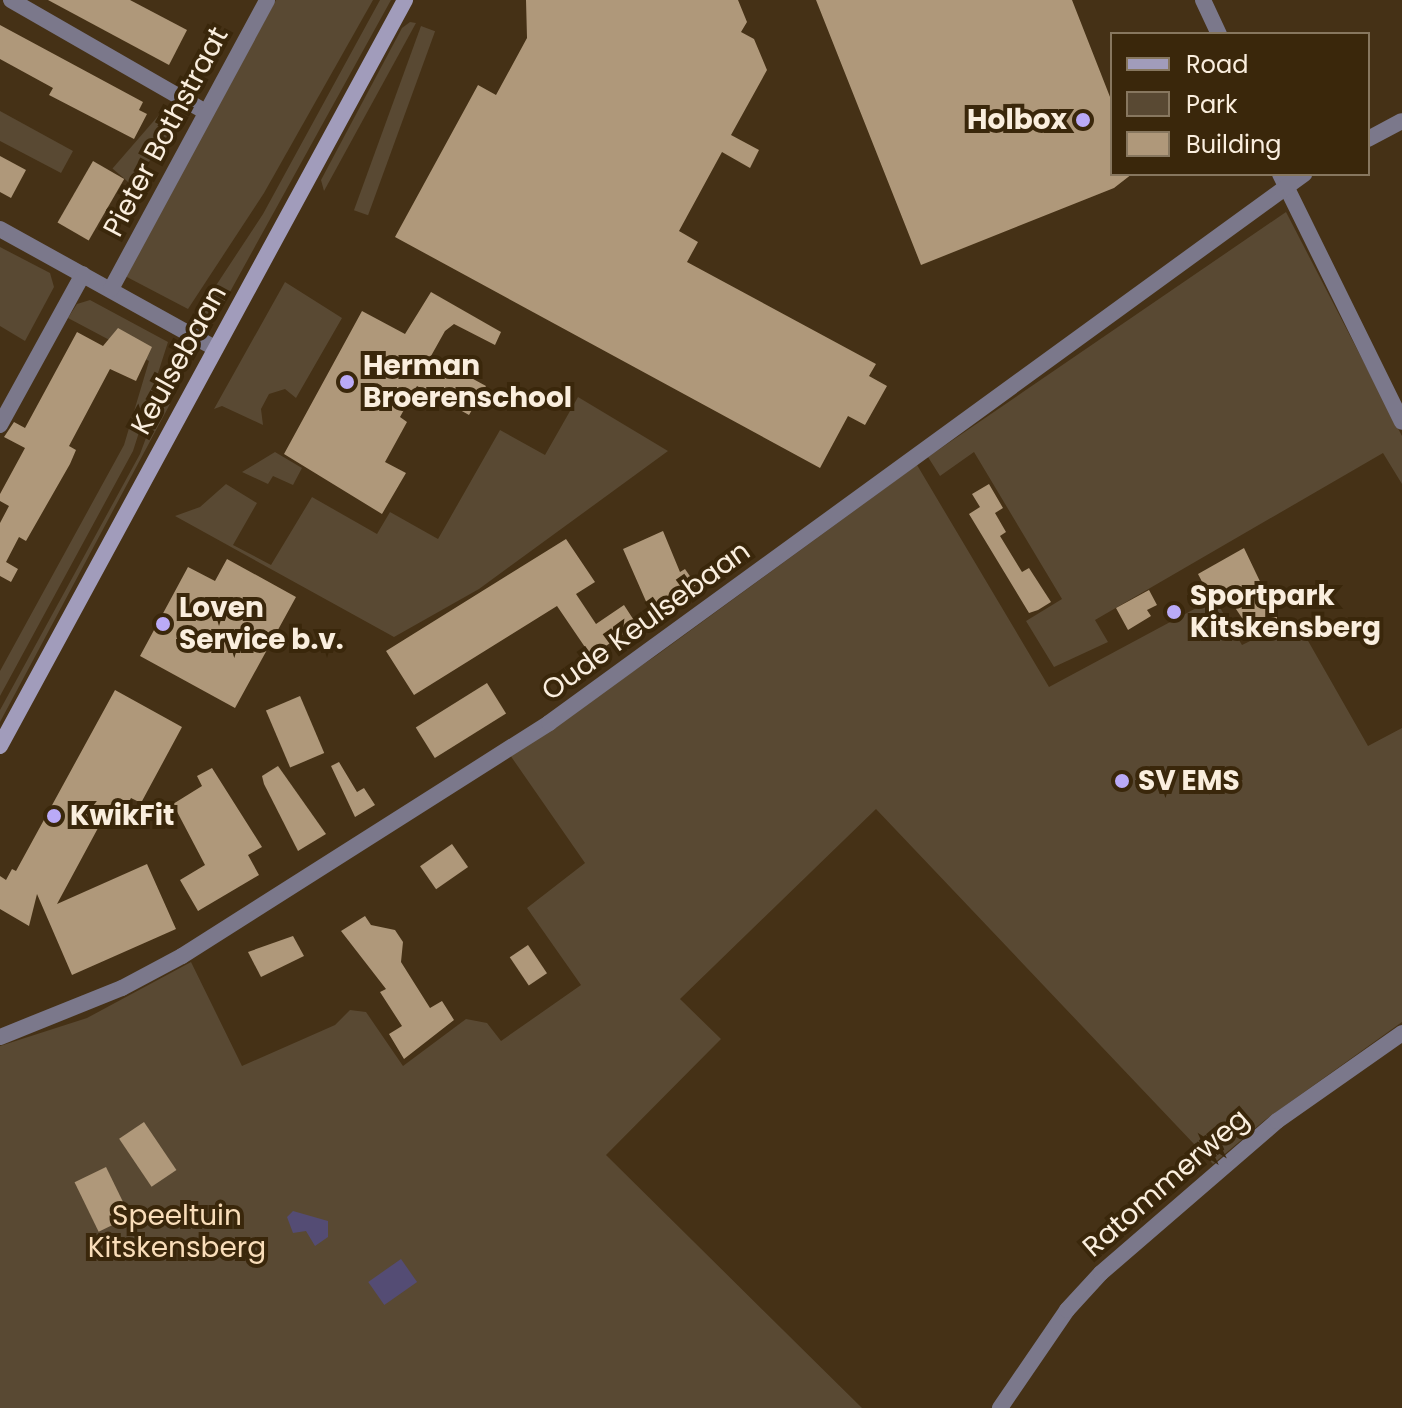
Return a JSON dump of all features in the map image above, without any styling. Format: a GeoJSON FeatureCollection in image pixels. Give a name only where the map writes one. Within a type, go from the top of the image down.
{"type":"FeatureCollection","features":[{"type":"Feature","properties":{"kind":"street"},"geometry":{"type":"LineString","coordinates":[[11,0],[206,112]]}},
{"type":"Feature","properties":{"kind":"street","name":"Pieter Bothstraat"},"geometry":{"type":"LineString","coordinates":[[111,289],[267,0]]}},
{"type":"Feature","properties":{"kind":"street","name":"Keulsebaan"},"geometry":{"type":"LineString","coordinates":[[0,746],[405,0]]}},
{"type":"Feature","properties":{"kind":"street"},"geometry":{"type":"LineString","coordinates":[[1203,0],[1218,32]]}},
{"type":"Feature","properties":{"kind":"street"},"geometry":{"type":"LineString","coordinates":[[1370,138],[1402,121]]}},
{"type":"Feature","properties":{"kind":"street"},"geometry":{"type":"LineString","coordinates":[[1283,181],[1402,422]]}},
{"type":"Feature","properties":{"kind":"street","name":"Oude Keulsebaan"},"geometry":{"type":"LineString","coordinates":[[0,1037],[122,988],[182,956],[549,723],[1283,181]]}},
{"type":"Feature","properties":{"kind":"street"},"geometry":{"type":"LineString","coordinates":[[0,229],[215,348]]}},
{"type":"Feature","properties":{"kind":"street"},"geometry":{"type":"LineString","coordinates":[[0,425],[83,274]]}},
{"type":"Feature","properties":{"kind":"street","name":"Ratommerweg"},"geometry":{"type":"LineString","coordinates":[[1000,1408],[1067,1310],[1101,1273],[1277,1121],[1402,1033]]}},
{"type":"Feature","properties":{"kind":"green space"},"geometry":{"type":"Polygon","coordinates":[[[276,0],[373,0],[264,193],[188,309],[125,276],[276,0]]]}},
{"type":"Feature","properties":{"kind":"green space"},"geometry":{"type":"Polygon","coordinates":[[[380,0],[391,0],[220,310],[208,320],[192,322],[263,214],[380,0]]]}},
{"type":"Feature","properties":{"kind":"green space"},"geometry":{"type":"Polygon","coordinates":[[[410,22],[416,23],[324,191],[321,180],[402,28],[410,22]]]}},
{"type":"Feature","properties":{"kind":"green space"},"geometry":{"type":"Polygon","coordinates":[[[421,26],[435,31],[368,215],[354,210],[421,26]]]}},
{"type":"Feature","properties":{"kind":"green space"},"geometry":{"type":"Polygon","coordinates":[[[165,108],[182,123],[130,183],[113,168],[165,108]]]}},
{"type":"Feature","properties":{"kind":"green space"},"geometry":{"type":"Polygon","coordinates":[[[0,111],[73,151],[61,173],[0,141],[0,111]]]}},
{"type":"Feature","properties":{"kind":"green space"},"geometry":{"type":"Polygon","coordinates":[[[1286,212],[1402,436],[1402,484],[1383,453],[1095,620],[1108,642],[1054,667],[1026,621],[1062,599],[974,452],[940,476],[928,457],[1286,212]]]}},
{"type":"Feature","properties":{"kind":"green space"},"geometry":{"type":"Polygon","coordinates":[[[0,247],[50,273],[54,287],[25,341],[0,326],[0,247]]]}},
{"type":"Feature","properties":{"kind":"green space"},"geometry":{"type":"Polygon","coordinates":[[[285,282],[342,318],[296,398],[285,389],[269,394],[261,409],[263,425],[222,406],[214,409],[285,282]]]}},
{"type":"Feature","properties":{"kind":"green space"},"geometry":{"type":"Polygon","coordinates":[[[90,300],[168,342],[133,451],[0,696],[0,671],[124,445],[149,361],[68,318],[77,304],[90,300]]]}},
{"type":"Feature","properties":{"kind":"green space"},"geometry":{"type":"Polygon","coordinates":[[[578,397],[668,451],[479,589],[394,637],[175,516],[200,507],[226,484],[257,503],[233,545],[271,565],[312,497],[377,534],[390,512],[438,539],[500,430],[545,455],[578,397]]]}},
{"type":"Feature","properties":{"kind":"green space"},"geometry":{"type":"Polygon","coordinates":[[[160,400],[170,404],[0,722],[0,710],[140,454],[160,400]]]}},
{"type":"Feature","properties":{"kind":"green space"},"geometry":{"type":"Polygon","coordinates":[[[275,452],[302,468],[293,485],[273,476],[268,484],[242,472],[275,452]]]}},
{"type":"Feature","properties":{"kind":"green space","name":"Speeltuin Kitskensberg"},"geometry":{"type":"Polygon","coordinates":[[[917,465],[1049,687],[1200,606],[1219,606],[1242,645],[1287,623],[1303,632],[1368,746],[1402,728],[1402,1022],[1265,1120],[1213,1164],[876,809],[680,999],[721,1039],[606,1155],[862,1408],[0,1408],[0,1046],[87,1018],[191,962],[242,1066],[335,1025],[350,1010],[366,1012],[403,1066],[466,1019],[487,1023],[501,1041],[581,985],[527,908],[585,863],[510,755],[657,655],[917,465]]]}},
{"type":"Feature","properties":{"kind":"shaded area"},"geometry":{"type":"Polygon","coordinates":[[[293,1211],[328,1221],[328,1237],[315,1246],[306,1231],[293,1233],[287,1217],[293,1211]]]}},
{"type":"Feature","properties":{"kind":"shaded area"},"geometry":{"type":"Polygon","coordinates":[[[401,1259],[417,1282],[384,1305],[368,1282],[401,1259]]]}},
{"type":"Feature","properties":{"kind":"building"},"geometry":{"type":"Polygon","coordinates":[[[48,0],[130,0],[187,30],[169,65],[48,0]]]}},
{"type":"Feature","properties":{"kind":"building"},"geometry":{"type":"Polygon","coordinates":[[[526,0],[738,0],[747,22],[741,32],[754,39],[767,70],[731,135],[759,150],[750,168],[722,152],[679,231],[698,242],[687,262],[876,364],[869,376],[887,386],[865,425],[848,416],[820,468],[395,237],[478,85],[496,95],[527,38],[526,0]]]}},
{"type":"Feature","properties":{"kind":"building"},"geometry":{"type":"Polygon","coordinates":[[[816,0],[1072,0],[1110,97],[1110,176],[1129,176],[1114,188],[921,265],[816,0]]]}},
{"type":"Feature","properties":{"kind":"building"},"geometry":{"type":"Polygon","coordinates":[[[0,25],[143,102],[139,110],[147,114],[134,139],[49,95],[53,88],[0,59],[0,25]]]}},
{"type":"Feature","properties":{"kind":"building"},"geometry":{"type":"Polygon","coordinates":[[[0,156],[26,170],[11,198],[0,192],[0,156]]]}},
{"type":"Feature","properties":{"kind":"building"},"geometry":{"type":"Polygon","coordinates":[[[93,161],[124,179],[89,240],[58,222],[93,161]]]}},
{"type":"Feature","properties":{"kind":"building"},"geometry":{"type":"Polygon","coordinates":[[[431,292],[501,332],[495,345],[454,324],[445,331],[431,356],[486,386],[469,415],[417,386],[400,417],[407,422],[385,462],[406,473],[382,514],[284,454],[362,311],[405,334],[431,292]]]}},
{"type":"Feature","properties":{"kind":"building"},"geometry":{"type":"Polygon","coordinates":[[[118,328],[152,347],[136,381],[110,369],[69,446],[76,450],[70,464],[26,541],[19,537],[6,562],[18,569],[11,582],[0,576],[0,523],[9,506],[0,501],[0,494],[25,448],[4,437],[14,422],[25,428],[77,332],[103,346],[118,328]]]}},
{"type":"Feature","properties":{"kind":"building"},"geometry":{"type":"Polygon","coordinates":[[[989,484],[1003,508],[995,513],[1006,532],[1000,536],[1022,572],[1029,568],[1051,602],[1038,610],[1029,613],[969,514],[980,507],[972,494],[989,484]]]}},
{"type":"Feature","properties":{"kind":"building"},"geometry":{"type":"Polygon","coordinates":[[[663,531],[680,572],[685,569],[696,585],[652,615],[623,549],[663,531]]]}},
{"type":"Feature","properties":{"kind":"building"},"geometry":{"type":"Polygon","coordinates":[[[566,539],[595,582],[576,594],[596,624],[624,605],[637,625],[591,656],[557,606],[414,695],[386,651],[566,539]]]}},
{"type":"Feature","properties":{"kind":"building"},"geometry":{"type":"Polygon","coordinates":[[[1244,548],[1278,619],[1252,633],[1222,588],[1209,595],[1198,574],[1244,548]]]}},
{"type":"Feature","properties":{"kind":"building"},"geometry":{"type":"Polygon","coordinates":[[[227,559],[296,597],[235,708],[140,656],[188,567],[215,581],[227,559]]]}},
{"type":"Feature","properties":{"kind":"building"},"geometry":{"type":"Polygon","coordinates":[[[1149,590],[1157,605],[1147,610],[1151,616],[1128,630],[1116,608],[1149,590]]]}},
{"type":"Feature","properties":{"kind":"building"},"geometry":{"type":"Polygon","coordinates":[[[487,683],[506,714],[435,758],[416,728],[487,683]]]}},
{"type":"Feature","properties":{"kind":"building"},"geometry":{"type":"Polygon","coordinates":[[[115,690],[182,727],[141,803],[131,798],[124,811],[111,804],[57,904],[147,864],[176,929],[72,975],[37,894],[29,926],[0,909],[0,876],[6,880],[12,869],[16,871],[115,690]]]}},
{"type":"Feature","properties":{"kind":"building"},"geometry":{"type":"Polygon","coordinates":[[[300,696],[324,753],[290,768],[266,710],[300,696]]]}},
{"type":"Feature","properties":{"kind":"building"},"geometry":{"type":"Polygon","coordinates":[[[339,762],[357,792],[364,788],[375,805],[355,817],[331,766],[339,762]]]}},
{"type":"Feature","properties":{"kind":"building"},"geometry":{"type":"Polygon","coordinates":[[[278,766],[326,834],[298,851],[262,776],[278,766]]]}},
{"type":"Feature","properties":{"kind":"building"},"geometry":{"type":"Polygon","coordinates":[[[212,768],[262,847],[248,855],[259,875],[198,911],[180,880],[205,865],[173,804],[202,786],[197,776],[212,768]]]}},
{"type":"Feature","properties":{"kind":"building"},"geometry":{"type":"Polygon","coordinates":[[[452,844],[468,867],[436,889],[420,866],[452,844]]]}},
{"type":"Feature","properties":{"kind":"building"},"geometry":{"type":"Polygon","coordinates":[[[365,916],[371,925],[395,930],[403,942],[401,962],[430,1008],[442,1001],[454,1020],[404,1059],[389,1034],[402,1026],[380,992],[386,989],[341,931],[365,916]]]}},
{"type":"Feature","properties":{"kind":"building"},"geometry":{"type":"Polygon","coordinates":[[[293,936],[304,956],[261,977],[248,952],[293,936]]]}},
{"type":"Feature","properties":{"kind":"building"},"geometry":{"type":"Polygon","coordinates":[[[528,945],[547,973],[529,985],[510,957],[528,945]]]}},
{"type":"Feature","properties":{"kind":"building"},"geometry":{"type":"Polygon","coordinates":[[[144,1122],[176,1170],[152,1187],[119,1139],[144,1122]]]}},
{"type":"Feature","properties":{"kind":"building"},"geometry":{"type":"Polygon","coordinates":[[[106,1167],[130,1216],[99,1232],[75,1182],[106,1167]]]}},
{"type":"Feature","properties":{"kind":"place","name":"Holbox"},"geometry":{"type":"Point","coordinates":[1083,120]}},
{"type":"Feature","properties":{"kind":"place","name":"Herman Broerenschool"},"geometry":{"type":"Point","coordinates":[347,382]}},
{"type":"Feature","properties":{"kind":"place","name":"Sportpark Kitskensberg"},"geometry":{"type":"Point","coordinates":[1174,612]}},
{"type":"Feature","properties":{"kind":"place","name":"Loven Service b.v."},"geometry":{"type":"Point","coordinates":[163,624]}},
{"type":"Feature","properties":{"kind":"place","name":"SV EMS"},"geometry":{"type":"Point","coordinates":[1122,781]}},
{"type":"Feature","properties":{"kind":"place","name":"KwikFit"},"geometry":{"type":"Point","coordinates":[54,816]}}]}
